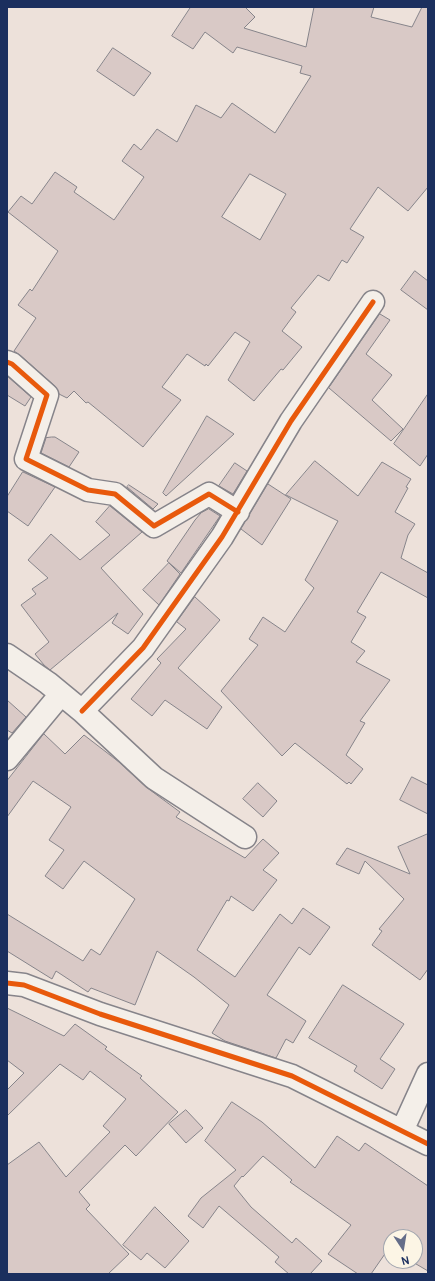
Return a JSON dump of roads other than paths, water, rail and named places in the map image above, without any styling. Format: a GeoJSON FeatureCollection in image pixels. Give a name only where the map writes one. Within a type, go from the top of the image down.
{"type":"FeatureCollection","features":[{"type":"Feature","properties":{"kind":"street"},"geometry":{"type":"LineString","coordinates":[[82,711],[144,648],[222,537],[291,421],[373,302]]}},
{"type":"Feature","properties":{"kind":"street"},"geometry":{"type":"LineString","coordinates":[[7,362],[12,364],[47,395],[26,459],[88,490],[115,494],[154,526],[209,494],[238,512]]}},
{"type":"Feature","properties":{"kind":"street"},"geometry":{"type":"LineString","coordinates":[[7,655],[82,711],[154,778],[245,838]]}},
{"type":"Feature","properties":{"kind":"street"},"geometry":{"type":"LineString","coordinates":[[7,759],[61,694]]}},
{"type":"Feature","properties":{"kind":"street"},"geometry":{"type":"LineString","coordinates":[[7,983],[24,985],[100,1014],[292,1076],[428,1144]]}},
{"type":"Feature","properties":{"kind":"street"},"geometry":{"type":"LineString","coordinates":[[402,1130],[428,1074]]}}]}
